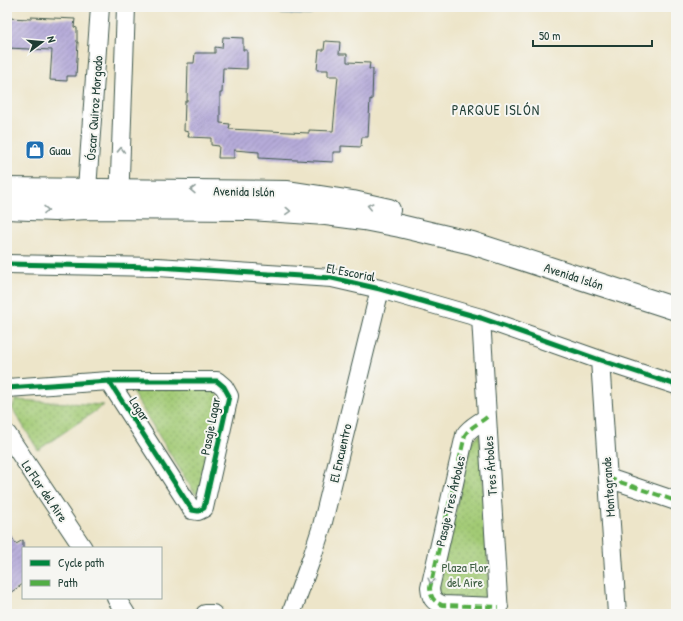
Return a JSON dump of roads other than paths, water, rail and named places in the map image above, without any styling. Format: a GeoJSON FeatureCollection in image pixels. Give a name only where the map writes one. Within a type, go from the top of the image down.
{"type":"FeatureCollection","features":[{"type":"Feature","properties":{"kind":"main road","name":"Avenida Islón"},"geometry":{"type":"LineString","coordinates":[[7,189],[87,198],[326,214],[400,226],[472,244],[676,309]]}},
{"type":"Feature","properties":{"kind":"main road","name":"Avenida Islón"},"geometry":{"type":"LineString","coordinates":[[7,208],[54,210],[87,198]]}},
{"type":"Feature","properties":{"kind":"street","name":"Óscar Quiroz Morgado"},"geometry":{"type":"LineString","coordinates":[[87,198],[100,7]]}},
{"type":"Feature","properties":{"kind":"street","name":"Óscar Quiroz Morgado"},"geometry":{"type":"LineString","coordinates":[[119,199],[126,7]]}},
{"type":"Feature","properties":{"kind":"street","name":"El Escorial"},"geometry":{"type":"LineString","coordinates":[[7,264],[157,267],[332,278],[380,289],[481,318],[676,385]]}},
{"type":"Feature","properties":{"kind":"street","name":"El Encuentro"},"geometry":{"type":"LineString","coordinates":[[291,614],[312,558],[322,526],[380,289]]}},
{"type":"Feature","properties":{"kind":"street","name":"Tres Árboles"},"geometry":{"type":"LineString","coordinates":[[481,318],[499,611]]}},
{"type":"Feature","properties":{"kind":"street","name":"Montegrande"},"geometry":{"type":"LineString","coordinates":[[600,360],[617,614]]}},
{"type":"Feature","properties":{"kind":"street"},"geometry":{"type":"LineString","coordinates":[[7,388],[109,381]]}},
{"type":"Feature","properties":{"kind":"street","name":"Pasaje Lagar"},"geometry":{"type":"LineString","coordinates":[[109,381],[217,381],[224,387],[229,396],[204,508],[198,510]]}},
{"type":"Feature","properties":{"kind":"street","name":"Lagar"},"geometry":{"type":"LineString","coordinates":[[109,381],[192,510],[198,510]]}},
{"type":"Feature","properties":{"kind":"street","name":"Pasaje Tres Árboles"},"geometry":{"type":"LineString","coordinates":[[487,417],[468,430],[465,435],[430,588],[431,596],[434,601],[442,605],[499,611]]}},
{"type":"Feature","properties":{"kind":"street","name":"La Flor del Aire"},"geometry":{"type":"LineString","coordinates":[[7,434],[82,547]]}},
{"type":"Feature","properties":{"kind":"street"},"geometry":{"type":"LineString","coordinates":[[608,478],[676,501]]}},
{"type":"Feature","properties":{"kind":"street"},"geometry":{"type":"LineString","coordinates":[[117,599],[126,614]]}},
{"type":"Feature","properties":{"kind":"street"},"geometry":{"type":"LineString","coordinates":[[205,614],[213,614]]}},
{"type":"Feature","properties":{"kind":"water"},"geometry":{"type":"Polygon","coordinates":[[[281,7],[312,7],[311,15],[281,14],[281,7]]]}},
{"type":"Feature","properties":{"kind":"place","name":"Guau"},"geometry":{"type":"Point","coordinates":[35,150]}},
{"type":"Feature","properties":{"kind":"district","name":"PARQUE ISLÓN"},"geometry":{"type":"Point","coordinates":[496,110]}},
{"type":"Feature","properties":{"kind":"park label","name":"Plaza Flor del Aire"},"geometry":{"type":"Point","coordinates":[465,574]}}]}
